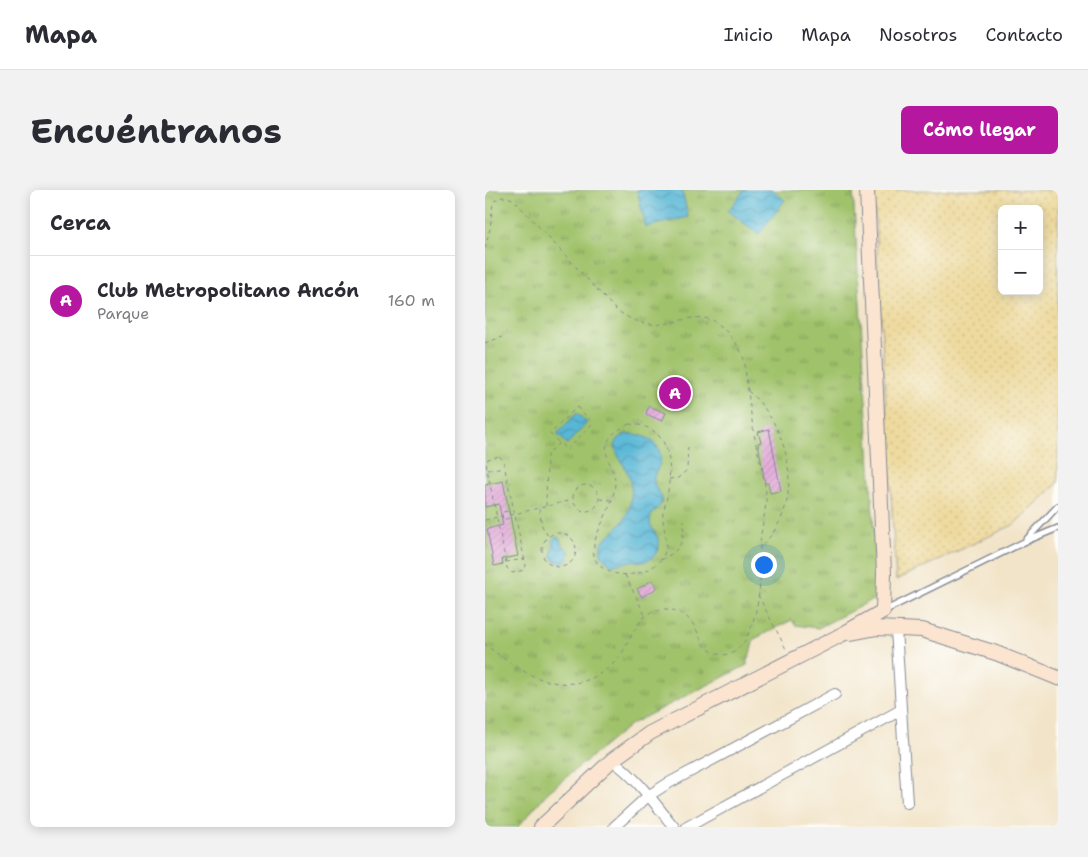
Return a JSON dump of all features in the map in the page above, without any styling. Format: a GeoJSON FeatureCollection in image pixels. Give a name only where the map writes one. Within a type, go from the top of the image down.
{"type":"FeatureCollection","features":[{"type":"Feature","properties":{"kind":"street"},"geometry":{"type":"LineString","coordinates":[[541,827],[613,760],[650,733],[841,635],[883,611],[884,573],[867,190]]}},
{"type":"Feature","properties":{"kind":"street"},"geometry":{"type":"LineString","coordinates":[[841,635],[877,628],[922,630],[996,653],[1058,678]]}},
{"type":"Feature","properties":{"kind":"street"},"geometry":{"type":"LineString","coordinates":[[897,629],[907,803]]}},
{"type":"Feature","properties":{"kind":"street"},"geometry":{"type":"LineString","coordinates":[[614,827],[648,796],[667,784],[835,694]]}},
{"type":"Feature","properties":{"kind":"street"},"geometry":{"type":"LineString","coordinates":[[687,827],[901,710]]}},
{"type":"Feature","properties":{"kind":"street"},"geometry":{"type":"LineString","coordinates":[[613,760],[622,767],[674,827]]}},
{"type":"Feature","properties":{"kind":"lane"},"geometry":{"type":"LineString","coordinates":[[1024,542],[1058,506]]}},
{"type":"Feature","properties":{"kind":"lane"},"geometry":{"type":"LineString","coordinates":[[883,611],[904,599],[1024,542],[1058,528]]}},
{"type":"Feature","properties":{"kind":"path"},"geometry":{"type":"LineString","coordinates":[[485,248],[490,229],[492,205],[497,198],[507,196],[513,200],[615,308],[624,315],[634,321],[649,324],[672,323],[694,317],[709,319],[721,325],[730,335],[743,358],[754,433],[766,495],[759,546],[760,582],[758,594],[749,631],[744,644],[736,652],[727,655],[718,654],[709,649],[703,643],[694,624],[685,615],[673,610],[663,609],[652,611],[645,616],[635,629],[619,658],[609,668],[597,676],[584,681],[561,684],[532,676],[485,644]]}},
{"type":"Feature","properties":{"kind":"path"},"geometry":{"type":"LineString","coordinates":[[485,343],[502,337]]}},
{"type":"Feature","properties":{"kind":"path"},"geometry":{"type":"LineString","coordinates":[[748,391],[770,414],[780,433],[785,446],[789,480],[780,518],[768,539],[759,546]]}},
{"type":"Feature","properties":{"kind":"path"},"geometry":{"type":"LineString","coordinates":[[577,407],[593,423],[567,450],[559,443],[550,434],[577,407]]}},
{"type":"Feature","properties":{"kind":"path"},"geometry":{"type":"LineString","coordinates":[[660,560],[666,547],[663,512],[668,479],[667,450],[659,436],[645,426],[629,424],[616,431],[606,446],[615,480],[612,500],[594,541],[594,555],[600,565],[605,570],[625,575],[649,568],[681,545],[684,520]]}},
{"type":"Feature","properties":{"kind":"path"},"geometry":{"type":"LineString","coordinates":[[547,506],[547,455],[559,443]]}},
{"type":"Feature","properties":{"kind":"path"},"geometry":{"type":"LineString","coordinates":[[668,479],[678,478],[687,470],[688,444]]}},
{"type":"Feature","properties":{"kind":"path"},"geometry":{"type":"LineString","coordinates":[[501,457],[505,466],[525,559],[526,568],[522,571],[513,573],[507,568],[487,470],[486,462],[489,458],[501,457]]}},
{"type":"Feature","properties":{"kind":"path"},"geometry":{"type":"LineString","coordinates":[[487,470],[505,466]]}},
{"type":"Feature","properties":{"kind":"path"},"geometry":{"type":"LineString","coordinates":[[586,485],[591,486],[597,491],[599,499],[596,507],[588,511],[580,510],[573,500],[575,491],[586,485]]}},
{"type":"Feature","properties":{"kind":"path"},"geometry":{"type":"LineString","coordinates":[[599,499],[612,500]]}},
{"type":"Feature","properties":{"kind":"path"},"geometry":{"type":"LineString","coordinates":[[509,515],[509,511],[502,512],[503,520],[510,518],[509,515],[515,513],[573,500]]}},
{"type":"Feature","properties":{"kind":"path"},"geometry":{"type":"LineString","coordinates":[[539,508],[542,526],[549,536]]}},
{"type":"Feature","properties":{"kind":"path"},"geometry":{"type":"LineString","coordinates":[[485,520],[503,516]]}},
{"type":"Feature","properties":{"kind":"path"},"geometry":{"type":"LineString","coordinates":[[563,533],[572,539],[576,549],[573,559],[569,563],[559,567],[553,566],[544,558],[542,547],[549,536],[563,533]]}},
{"type":"Feature","properties":{"kind":"path"},"geometry":{"type":"LineString","coordinates":[[506,562],[525,559]]}},
{"type":"Feature","properties":{"kind":"path"},"geometry":{"type":"LineString","coordinates":[[625,575],[645,616]]}},
{"type":"Feature","properties":{"kind":"path"},"geometry":{"type":"LineString","coordinates":[[758,594],[792,660]]}},
{"type":"Feature","properties":{"kind":"sand"},"geometry":{"type":"Polygon","coordinates":[[[876,190],[1058,190],[1058,483],[1013,525],[896,580],[874,198],[876,190]]]}},
{"type":"Feature","properties":{"kind":"green space"},"geometry":{"type":"Polygon","coordinates":[[[485,190],[853,190],[878,597],[818,628],[795,625],[792,620],[754,639],[747,665],[631,724],[547,793],[518,827],[485,827],[485,190]]]}},
{"type":"Feature","properties":{"kind":"water"},"geometry":{"type":"Polygon","coordinates":[[[637,190],[682,190],[688,217],[646,227],[637,190]]]}},
{"type":"Feature","properties":{"kind":"water"},"geometry":{"type":"Polygon","coordinates":[[[744,190],[772,190],[785,200],[759,234],[728,211],[744,190]]]}},
{"type":"Feature","properties":{"kind":"water"},"geometry":{"type":"Polygon","coordinates":[[[577,413],[587,423],[567,444],[557,434],[577,413]]]}},
{"type":"Feature","properties":{"kind":"water"},"geometry":{"type":"Polygon","coordinates":[[[627,434],[646,437],[659,450],[660,463],[654,482],[662,500],[650,518],[650,523],[658,538],[659,547],[656,553],[645,562],[632,561],[613,564],[606,561],[603,557],[601,547],[605,539],[624,520],[630,506],[630,481],[616,446],[620,437],[627,434]]]}},
{"type":"Feature","properties":{"kind":"water"},"geometry":{"type":"Polygon","coordinates":[[[555,537],[559,538],[569,551],[568,559],[563,563],[554,561],[551,555],[554,546],[552,540],[555,537]]]}},
{"type":"Feature","properties":{"kind":"building"},"geometry":{"type":"Polygon","coordinates":[[[649,406],[666,413],[662,421],[646,414],[649,406]]]}},
{"type":"Feature","properties":{"kind":"building"},"geometry":{"type":"Polygon","coordinates":[[[769,429],[781,491],[770,493],[768,483],[765,483],[758,443],[761,442],[758,432],[769,429]]]}},
{"type":"Feature","properties":{"kind":"building"},"geometry":{"type":"Polygon","coordinates":[[[503,481],[518,556],[502,559],[503,564],[494,566],[487,529],[503,525],[499,504],[485,507],[485,485],[503,481]]]}},
{"type":"Feature","properties":{"kind":"building"},"geometry":{"type":"Polygon","coordinates":[[[653,580],[657,588],[642,597],[637,589],[653,580]]]}},
{"type":"Feature","properties":{"kind":"place","name":"Club Metropolitano Ancón"},"geometry":{"type":"Point","coordinates":[675,393]}}]}
